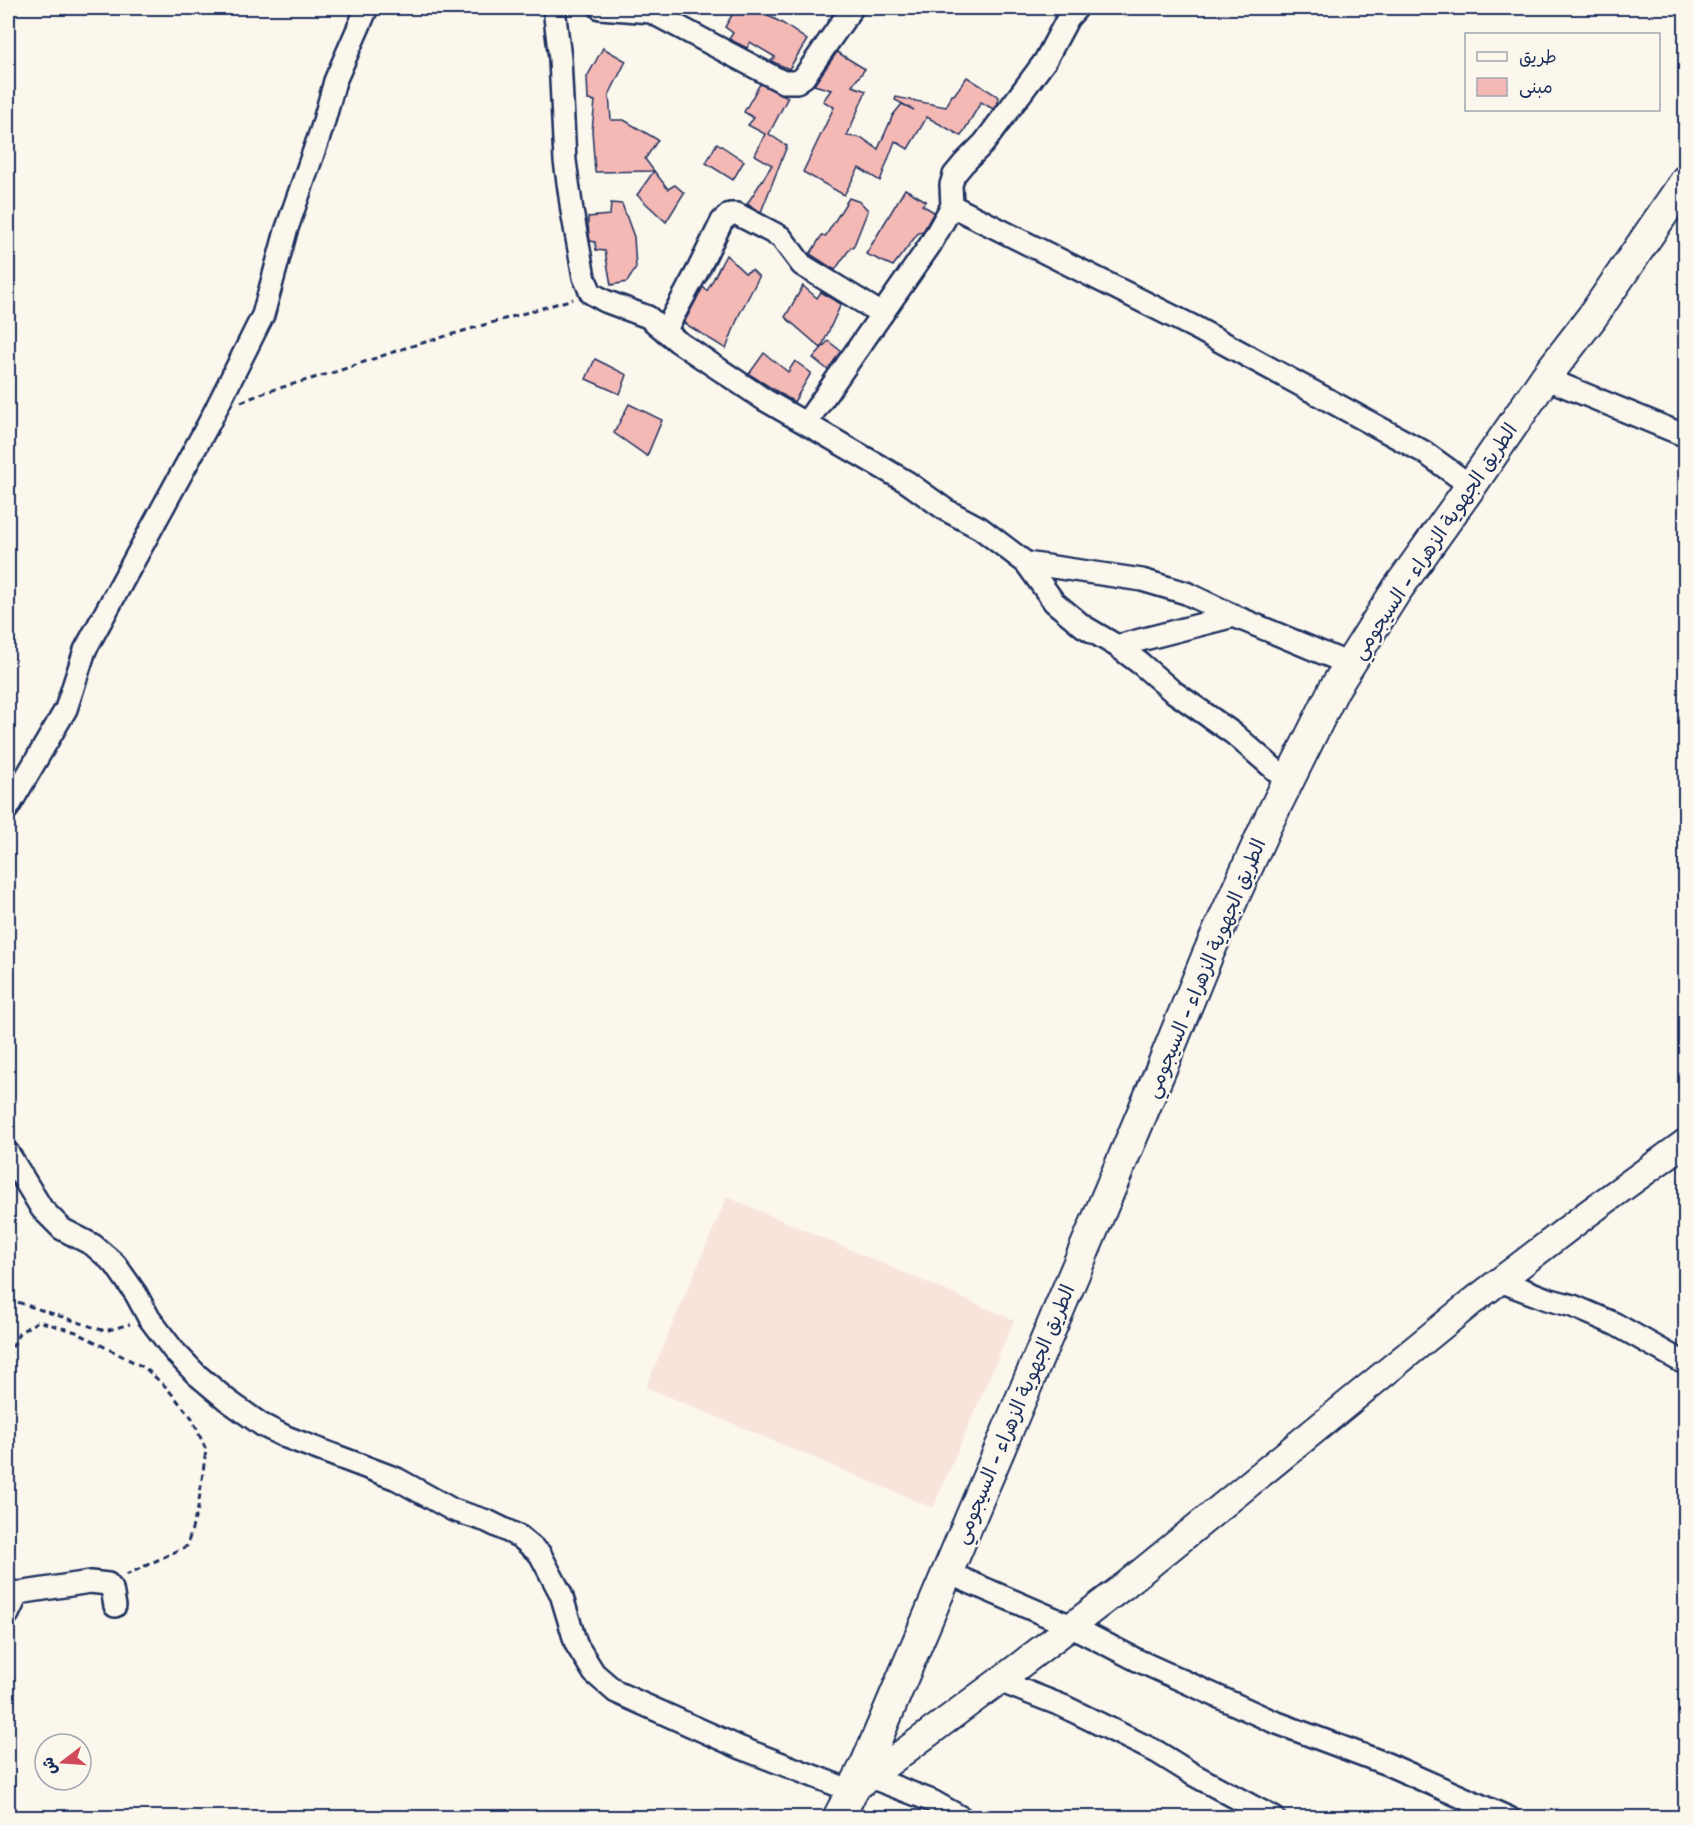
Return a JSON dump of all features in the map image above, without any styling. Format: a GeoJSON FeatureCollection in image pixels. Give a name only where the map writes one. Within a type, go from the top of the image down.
{"type":"FeatureCollection","features":[{"type":"Feature","properties":{"kind":"main road","name":"الطريق الجهوية الزهراء - السيجومي"},"geometry":{"type":"LineString","coordinates":[[838,1818],[858,1786],[946,1572],[1208,954],[1320,712],[1396,591],[1545,378],[1592,317],[1686,180]]}},
{"type":"Feature","properties":{"kind":"street"},"geometry":{"type":"LineString","coordinates":[[8,808],[66,709],[85,650],[215,412],[263,315],[286,231],[322,128],[335,81],[367,8]]}},
{"type":"Feature","properties":{"kind":"street"},"geometry":{"type":"LineString","coordinates":[[554,8],[560,59],[565,161],[584,277],[591,293],[605,301],[648,317],[765,400],[806,423],[840,446],[907,482],[946,510],[980,528],[1026,563],[1054,602],[1083,626],[1117,646],[1171,690],[1234,734],[1288,781]]}},
{"type":"Feature","properties":{"kind":"street"},"geometry":{"type":"LineString","coordinates":[[600,8],[651,12],[758,70],[783,82],[792,83],[804,77],[852,8]]}},
{"type":"Feature","properties":{"kind":"street"},"geometry":{"type":"LineString","coordinates":[[806,423],[930,245],[952,206],[951,185],[954,176],[984,143],[1045,61],[1068,18],[1077,8]]}},
{"type":"Feature","properties":{"kind":"street"},"geometry":{"type":"LineString","coordinates":[[952,206],[1269,367],[1424,452],[1471,486]]}},
{"type":"Feature","properties":{"kind":"street"},"geometry":{"type":"LineString","coordinates":[[665,331],[722,221],[730,214],[736,214],[781,237],[802,265],[882,314]]}},
{"type":"Feature","properties":{"kind":"street"},"geometry":{"type":"LineString","coordinates":[[1545,378],[1686,436]]}},
{"type":"Feature","properties":{"kind":"street"},"geometry":{"type":"LineString","coordinates":[[1026,563],[1142,580],[1186,593],[1234,616],[1349,664]]}},
{"type":"Feature","properties":{"kind":"street"},"geometry":{"type":"LineString","coordinates":[[1117,646],[1234,616]]}},
{"type":"Feature","properties":{"kind":"street"},"geometry":{"type":"LineString","coordinates":[[858,1786],[1071,1626],[1500,1281],[1686,1142]]}},
{"type":"Feature","properties":{"kind":"street"},"geometry":{"type":"LineString","coordinates":[[8,1153],[42,1209],[62,1229],[93,1245],[115,1264],[149,1318],[174,1351],[196,1374],[227,1400],[262,1425],[286,1437],[397,1479],[453,1510],[487,1521],[520,1537],[540,1554],[561,1594],[576,1644],[594,1673],[616,1692],[741,1748],[858,1786],[932,1801],[963,1818]]}},
{"type":"Feature","properties":{"kind":"street"},"geometry":{"type":"LineString","coordinates":[[1500,1281],[1547,1299],[1573,1306],[1615,1324],[1686,1364]]}},
{"type":"Feature","properties":{"kind":"street"},"geometry":{"type":"LineString","coordinates":[[946,1572],[1071,1626],[1137,1660],[1272,1720],[1387,1764],[1509,1818]]}},
{"type":"Feature","properties":{"kind":"street"},"geometry":{"type":"LineString","coordinates":[[8,1614],[13,1592],[90,1582],[108,1584],[112,1589],[115,1606]]}},
{"type":"Feature","properties":{"kind":"street"},"geometry":{"type":"LineString","coordinates":[[999,1682],[1063,1706],[1157,1752],[1194,1775],[1274,1818]]}},
{"type":"Feature","properties":{"kind":"path"},"geometry":{"type":"LineString","coordinates":[[215,412],[266,392],[405,348],[551,307],[591,293]]}},
{"type":"Feature","properties":{"kind":"path"},"geometry":{"type":"LineString","coordinates":[[8,1299],[105,1331],[149,1318]]}},
{"type":"Feature","properties":{"kind":"path"},"geometry":{"type":"LineString","coordinates":[[8,1357],[19,1333],[38,1321],[76,1332],[145,1368],[192,1418],[206,1450],[198,1508],[186,1546],[108,1584]]}},
{"type":"Feature","properties":{"kind":"shaded area"},"geometry":{"type":"Polygon","coordinates":[[[727,1197],[1014,1320],[933,1508],[646,1387],[727,1197]]]}},
{"type":"Feature","properties":{"kind":"building"},"geometry":{"type":"Polygon","coordinates":[[[736,8],[754,8],[807,40],[789,69],[771,61],[775,57],[750,42],[747,48],[729,39],[733,33],[725,27],[736,8]]]}},
{"type":"Feature","properties":{"kind":"building"},"geometry":{"type":"Polygon","coordinates":[[[603,48],[626,61],[609,95],[611,120],[624,120],[658,140],[645,159],[654,171],[595,172],[592,130],[595,101],[588,100],[587,77],[603,48]]]}},
{"type":"Feature","properties":{"kind":"building"},"geometry":{"type":"Polygon","coordinates":[[[837,52],[865,69],[852,86],[866,91],[847,136],[862,138],[878,149],[893,115],[902,104],[914,110],[895,100],[896,97],[946,107],[952,95],[967,77],[999,97],[997,104],[993,109],[981,102],[961,136],[927,117],[908,149],[895,141],[880,181],[859,168],[844,195],[803,172],[834,107],[823,101],[831,90],[814,85],[837,52]]]}},
{"type":"Feature","properties":{"kind":"building"},"geometry":{"type":"Polygon","coordinates":[[[760,84],[788,97],[769,134],[787,146],[761,212],[747,204],[772,165],[755,155],[765,134],[748,125],[754,118],[744,112],[760,84]]]}},
{"type":"Feature","properties":{"kind":"building"},"geometry":{"type":"Polygon","coordinates":[[[717,143],[744,161],[733,180],[706,163],[717,143]]]}},
{"type":"Feature","properties":{"kind":"building"},"geometry":{"type":"Polygon","coordinates":[[[654,171],[668,189],[675,185],[684,193],[666,222],[637,195],[654,171]]]}},
{"type":"Feature","properties":{"kind":"building"},"geometry":{"type":"Polygon","coordinates":[[[905,189],[926,201],[922,205],[934,212],[922,233],[919,232],[893,266],[866,254],[905,189]]]}},
{"type":"Feature","properties":{"kind":"building"},"geometry":{"type":"Polygon","coordinates":[[[849,198],[860,202],[868,210],[853,248],[851,247],[835,270],[810,254],[822,235],[825,237],[849,198]]]}},
{"type":"Feature","properties":{"kind":"building"},"geometry":{"type":"Polygon","coordinates":[[[611,203],[622,204],[634,237],[636,268],[627,282],[611,285],[605,251],[596,250],[595,242],[590,241],[588,217],[610,215],[611,203]]]}},
{"type":"Feature","properties":{"kind":"building"},"geometry":{"type":"Polygon","coordinates":[[[726,255],[745,273],[752,270],[759,277],[739,315],[726,349],[684,323],[703,287],[707,291],[726,255]]]}},
{"type":"Feature","properties":{"kind":"building"},"geometry":{"type":"Polygon","coordinates":[[[803,286],[817,298],[821,292],[841,304],[821,348],[785,317],[803,286]]]}},
{"type":"Feature","properties":{"kind":"building"},"geometry":{"type":"Polygon","coordinates":[[[828,341],[841,351],[828,370],[813,358],[828,341]]]}},
{"type":"Feature","properties":{"kind":"building"},"geometry":{"type":"Polygon","coordinates":[[[764,353],[788,372],[795,361],[811,373],[794,402],[749,374],[764,353]]]}},
{"type":"Feature","properties":{"kind":"building"},"geometry":{"type":"Polygon","coordinates":[[[595,359],[627,375],[620,394],[586,379],[595,359]]]}},
{"type":"Feature","properties":{"kind":"building"},"geometry":{"type":"Polygon","coordinates":[[[629,404],[662,420],[647,456],[614,433],[629,404]]]}}]}
